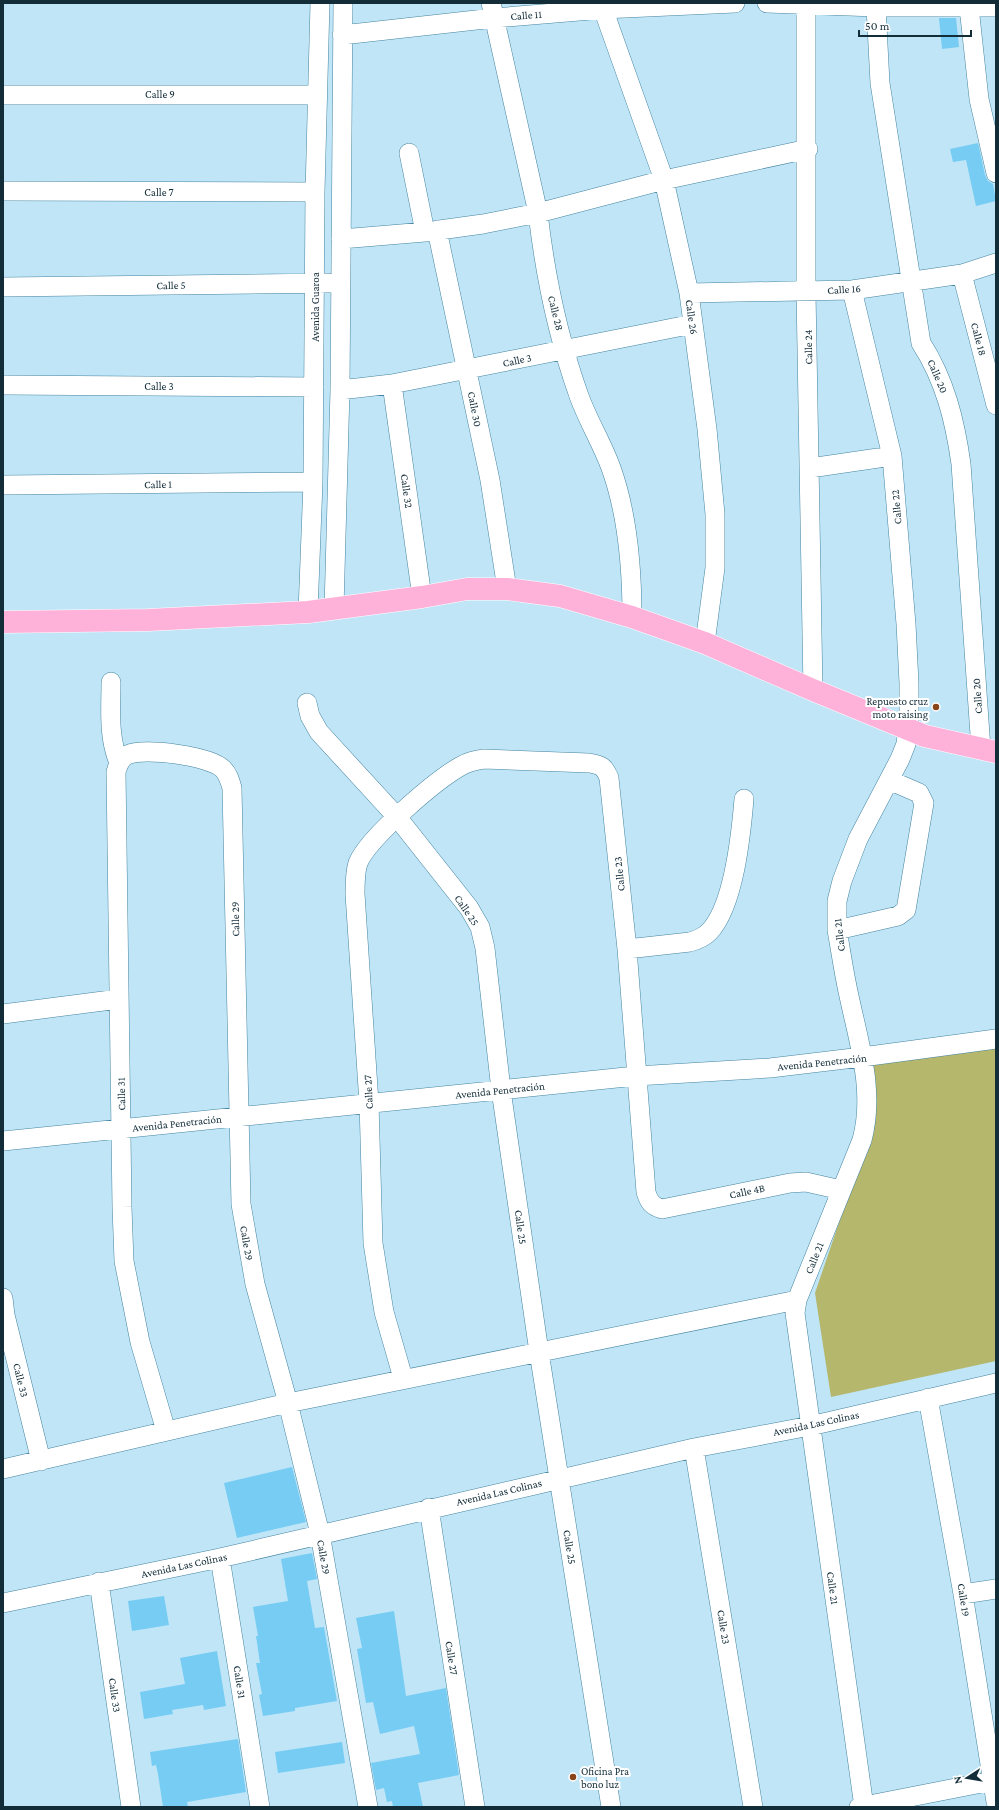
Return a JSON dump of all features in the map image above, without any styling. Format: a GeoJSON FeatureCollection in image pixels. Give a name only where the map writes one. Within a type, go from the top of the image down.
{"type":"FeatureCollection","features":[{"type":"Feature","properties":{"kind":"main road"},"geometry":{"type":"LineString","coordinates":[[3,622],[148,620],[308,612],[422,598],[467,589],[507,588],[560,596],[632,617],[705,643],[813,690],[925,736],[988,750]]}},
{"type":"Feature","properties":{"kind":"street","name":"Avenida Guaroa"},"geometry":{"type":"LineString","coordinates":[[308,612],[313,482],[315,192],[320,3]]}},
{"type":"Feature","properties":{"kind":"street"},"geometry":{"type":"LineString","coordinates":[[334,609],[340,390],[343,3]]}},
{"type":"Feature","properties":{"kind":"street","name":"Calle 11"},"geometry":{"type":"LineString","coordinates":[[342,35],[492,10],[735,3]]}},
{"type":"Feature","properties":{"kind":"street"},"geometry":{"type":"LineString","coordinates":[[767,3],[876,7],[996,7]]}},
{"type":"Feature","properties":{"kind":"street","name":"Calle 24"},"geometry":{"type":"LineString","coordinates":[[806,4],[808,148],[806,292],[813,690]]}},
{"type":"Feature","properties":{"kind":"street","name":"Calle 26"},"geometry":{"type":"LineString","coordinates":[[602,6],[664,180],[689,292],[707,429],[716,542],[713,593],[705,643]]}},
{"type":"Feature","properties":{"kind":"street","name":"Calle 20"},"geometry":{"type":"LineString","coordinates":[[876,7],[880,82],[921,343],[932,360],[939,377],[956,430],[961,464],[988,750]]}},
{"type":"Feature","properties":{"kind":"street"},"geometry":{"type":"LineString","coordinates":[[969,7],[979,99],[996,173]]}},
{"type":"Feature","properties":{"kind":"street","name":"Calle 28"},"geometry":{"type":"LineString","coordinates":[[492,10],[538,213],[548,281],[565,349],[581,402],[605,454],[620,496],[632,583],[632,617]]}},
{"type":"Feature","properties":{"kind":"street","name":"Calle 9"},"geometry":{"type":"LineString","coordinates":[[3,95],[317,96]]}},
{"type":"Feature","properties":{"kind":"street"},"geometry":{"type":"LineString","coordinates":[[341,239],[431,231],[483,224],[538,213],[664,180],[808,148]]}},
{"type":"Feature","properties":{"kind":"street","name":"Calle 30"},"geometry":{"type":"LineString","coordinates":[[409,154],[468,370],[491,487],[507,588]]}},
{"type":"Feature","properties":{"kind":"street","name":"Calle 7"},"geometry":{"type":"LineString","coordinates":[[3,191],[315,192]]}},
{"type":"Feature","properties":{"kind":"street","name":"Calle 16"},"geometry":{"type":"LineString","coordinates":[[689,292],[806,292],[852,290],[962,274],[996,263]]}},
{"type":"Feature","properties":{"kind":"street","name":"Calle 18"},"geometry":{"type":"LineString","coordinates":[[962,274],[996,405]]}},
{"type":"Feature","properties":{"kind":"street","name":"Calle 5"},"geometry":{"type":"LineString","coordinates":[[3,287],[315,283],[340,284]]}},
{"type":"Feature","properties":{"kind":"street","name":"Calle 22"},"geometry":{"type":"LineString","coordinates":[[852,290],[892,456],[909,683],[908,729]]}},
{"type":"Feature","properties":{"kind":"street","name":"Calle 3"},"geometry":{"type":"LineString","coordinates":[[340,390],[392,384],[468,370],[693,324]]}},
{"type":"Feature","properties":{"kind":"street","name":"Calle 32"},"geometry":{"type":"LineString","coordinates":[[392,384],[422,598]]}},
{"type":"Feature","properties":{"kind":"street","name":"Calle 3"},"geometry":{"type":"LineString","coordinates":[[3,385],[314,387]]}},
{"type":"Feature","properties":{"kind":"street"},"geometry":{"type":"LineString","coordinates":[[810,468],[892,456]]}},
{"type":"Feature","properties":{"kind":"street","name":"Calle 1"},"geometry":{"type":"LineString","coordinates":[[3,485],[313,482]]}},
{"type":"Feature","properties":{"kind":"street"},"geometry":{"type":"LineString","coordinates":[[111,682],[110,732],[112,743],[122,759]]}},
{"type":"Feature","properties":{"kind":"street","name":"Calle 25"},"geometry":{"type":"LineString","coordinates":[[307,703],[310,716],[319,732],[397,818],[468,908],[480,927],[485,948],[501,1090],[539,1352],[611,1807]]}},
{"type":"Feature","properties":{"kind":"street","name":"Calle 21"},"geometry":{"type":"LineString","coordinates":[[863,1807],[795,1320],[797,1300],[862,1140],[867,1117],[867,1091],[862,1057],[847,989],[837,930],[837,901],[842,881],[858,839],[906,744],[908,729]]}},
{"type":"Feature","properties":{"kind":"street","name":"Calle 29"},"geometry":{"type":"LineString","coordinates":[[122,759],[143,751],[198,757],[214,762],[224,769],[232,788],[241,1204],[247,1246],[255,1284],[288,1403],[320,1534],[368,1807]]}},
{"type":"Feature","properties":{"kind":"street","name":"Calle 31"},"geometry":{"type":"LineString","coordinates":[[122,759],[116,772],[124,1261],[140,1342],[166,1431]]}},
{"type":"Feature","properties":{"kind":"street","name":"Calle 23"},"geometry":{"type":"LineString","coordinates":[[397,818],[430,788],[462,766],[476,760],[589,763],[597,764],[605,768],[609,778],[627,949],[646,1192],[649,1202],[654,1206]]}},
{"type":"Feature","properties":{"kind":"street"},"geometry":{"type":"LineString","coordinates":[[837,930],[898,916],[906,910],[924,803],[919,793],[889,780]]}},
{"type":"Feature","properties":{"kind":"street"},"geometry":{"type":"LineString","coordinates":[[627,949],[690,942],[697,940],[709,932],[722,912],[731,886],[742,828],[744,799]]}},
{"type":"Feature","properties":{"kind":"street","name":"Calle 27"},"geometry":{"type":"LineString","coordinates":[[397,818],[366,849],[358,863],[355,894],[369,1103],[373,1244],[384,1312],[403,1378]]}},
{"type":"Feature","properties":{"kind":"street"},"geometry":{"type":"LineString","coordinates":[[3,1014],[119,1000]]}},
{"type":"Feature","properties":{"kind":"street","name":"Avenida Penetración"},"geometry":{"type":"LineString","coordinates":[[3,1142],[121,1128],[636,1076],[770,1068],[862,1057],[996,1038]]}},
{"type":"Feature","properties":{"kind":"street","name":"Calle 4B"},"geometry":{"type":"LineString","coordinates":[[654,1206],[662,1209],[800,1182],[841,1190]]}},
{"type":"Feature","properties":{"kind":"street","name":"Calle 33"},"geometry":{"type":"LineString","coordinates":[[3,1298],[5,1314],[42,1461]]}},
{"type":"Feature","properties":{"kind":"street"},"geometry":{"type":"LineString","coordinates":[[3,1469],[403,1378],[797,1300]]}},
{"type":"Feature","properties":{"kind":"street","name":"Avenida Las Colinas"},"geometry":{"type":"LineString","coordinates":[[3,1603],[220,1558],[429,1508],[694,1448],[810,1426],[996,1383]]}},
{"type":"Feature","properties":{"kind":"street","name":"Calle 19"},"geometry":{"type":"LineString","coordinates":[[928,1398],[963,1594],[996,1802]]}},
{"type":"Feature","properties":{"kind":"street","name":"Calle 23"},"geometry":{"type":"LineString","coordinates":[[694,1448],[753,1807]]}},
{"type":"Feature","properties":{"kind":"street","name":"Calle 27"},"geometry":{"type":"LineString","coordinates":[[429,1508],[475,1807]]}},
{"type":"Feature","properties":{"kind":"street","name":"Calle 31"},"geometry":{"type":"LineString","coordinates":[[220,1558],[260,1807]]}},
{"type":"Feature","properties":{"kind":"street","name":"Calle 33"},"geometry":{"type":"LineString","coordinates":[[99,1582],[131,1807]]}},
{"type":"Feature","properties":{"kind":"street"},"geometry":{"type":"LineString","coordinates":[[963,1594],[996,1588]]}},
{"type":"Feature","properties":{"kind":"street"},"geometry":{"type":"LineString","coordinates":[[863,1807],[992,1781]]}},
{"type":"Feature","properties":{"kind":"green space"},"geometry":{"type":"Polygon","coordinates":[[[996,1046],[996,1361],[831,1397],[815,1293],[875,1117],[870,1063],[996,1046]]]}},
{"type":"Feature","properties":{"kind":"building"},"geometry":{"type":"Polygon","coordinates":[[[939,18],[956,18],[959,47],[942,49],[939,18]]]}},
{"type":"Feature","properties":{"kind":"building"},"geometry":{"type":"Polygon","coordinates":[[[978,143],[985,175],[988,181],[993,184],[996,201],[976,206],[966,160],[953,162],[950,149],[978,143]]]}},
{"type":"Feature","properties":{"kind":"building"},"geometry":{"type":"Polygon","coordinates":[[[292,1467],[306,1522],[237,1538],[224,1483],[292,1467]]]}},
{"type":"Feature","properties":{"kind":"building"},"geometry":{"type":"Polygon","coordinates":[[[312,1553],[317,1579],[307,1581],[315,1628],[324,1627],[337,1701],[295,1708],[295,1711],[263,1716],[259,1695],[262,1694],[256,1663],[260,1663],[256,1636],[258,1636],[253,1607],[288,1601],[281,1559],[312,1553]]]}},
{"type":"Feature","properties":{"kind":"building"},"geometry":{"type":"Polygon","coordinates":[[[164,1596],[169,1625],[132,1631],[128,1601],[164,1596]]]}},
{"type":"Feature","properties":{"kind":"building"},"geometry":{"type":"Polygon","coordinates":[[[394,1611],[406,1696],[446,1688],[459,1775],[418,1783],[423,1807],[393,1807],[392,1801],[387,1802],[384,1788],[376,1790],[371,1763],[420,1754],[414,1726],[380,1734],[373,1702],[366,1703],[357,1649],[362,1648],[356,1618],[394,1611]]]}},
{"type":"Feature","properties":{"kind":"building"},"geometry":{"type":"Polygon","coordinates":[[[217,1651],[226,1706],[204,1710],[203,1705],[172,1710],[173,1714],[144,1719],[140,1692],[185,1684],[180,1658],[217,1651]]]}},
{"type":"Feature","properties":{"kind":"building"},"geometry":{"type":"Polygon","coordinates":[[[238,1739],[246,1792],[187,1802],[188,1807],[163,1807],[156,1765],[152,1766],[150,1752],[238,1739]]]}},
{"type":"Feature","properties":{"kind":"building"},"geometry":{"type":"Polygon","coordinates":[[[342,1742],[345,1763],[278,1773],[275,1752],[342,1742]]]}},
{"type":"Feature","properties":{"kind":"place","name":"Repuesto cruz moto raising"},"geometry":{"type":"Point","coordinates":[936,707]}},
{"type":"Feature","properties":{"kind":"place","name":"Oficina Pra bono luz"},"geometry":{"type":"Point","coordinates":[573,1777]}}]}
